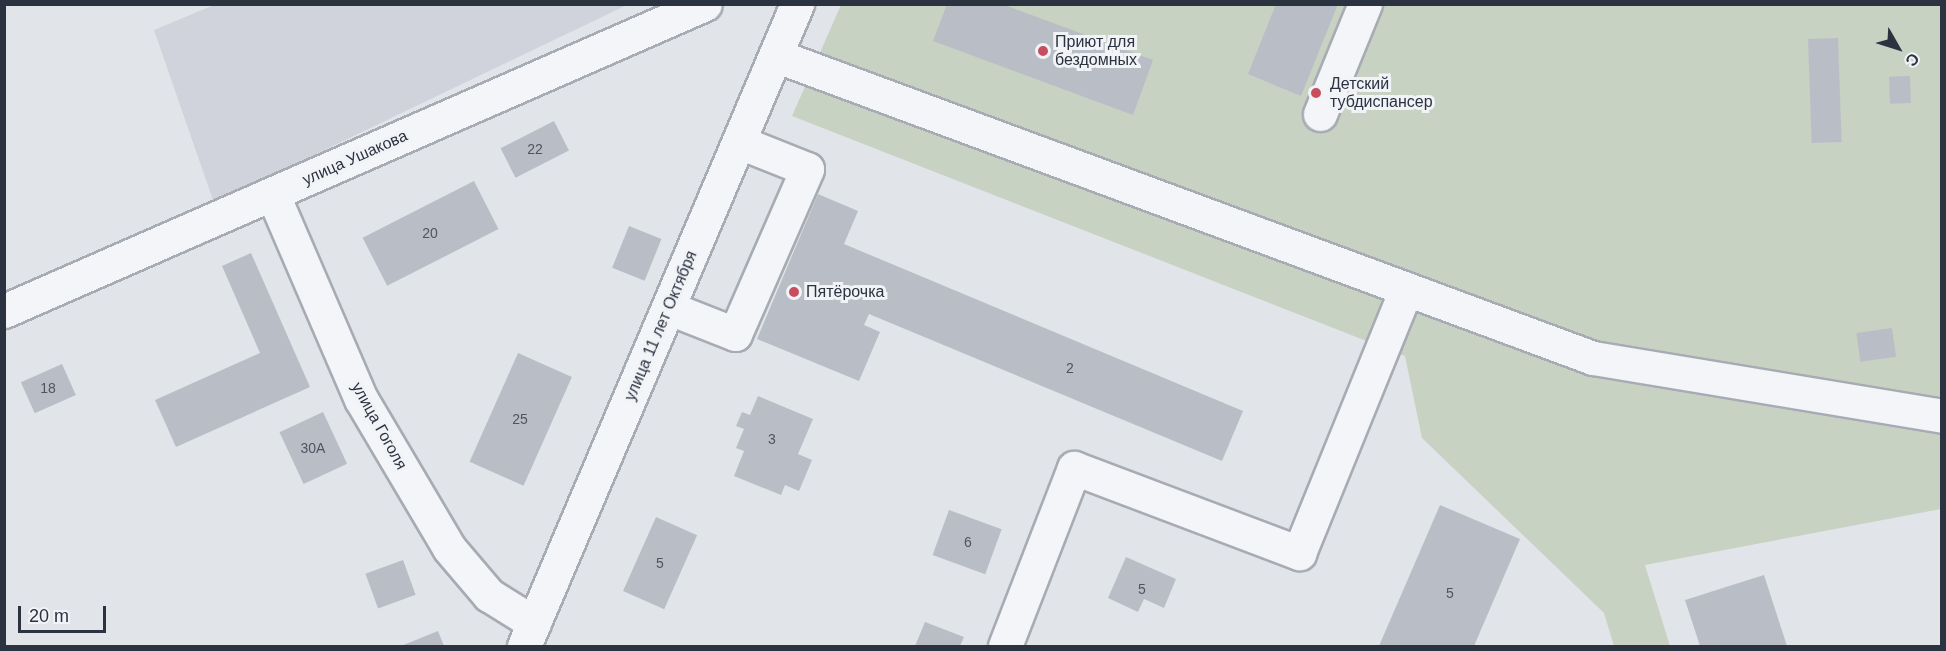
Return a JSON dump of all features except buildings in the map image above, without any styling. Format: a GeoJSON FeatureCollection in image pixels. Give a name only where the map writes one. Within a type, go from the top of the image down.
{"type":"FeatureCollection","features":[{"type":"Feature","properties":{"kind":"street","name":"улица Ушакова"},"geometry":{"type":"LineString","coordinates":[[4,311],[705,4]]}},
{"type":"Feature","properties":{"kind":"street","name":"улица 11 лет Октября"},"geometry":{"type":"LineString","coordinates":[[529,635],[777,56],[797,4]]}},
{"type":"Feature","properties":{"kind":"street"},"geometry":{"type":"LineString","coordinates":[[1320,114],[1365,4]]}},
{"type":"Feature","properties":{"kind":"street"},"geometry":{"type":"LineString","coordinates":[[777,56],[1593,358],[1941,416]]}},
{"type":"Feature","properties":{"kind":"street"},"geometry":{"type":"LineString","coordinates":[[669,308],[735,334],[807,169],[739,142]]}},
{"type":"Feature","properties":{"kind":"street","name":"улица Гоголя"},"geometry":{"type":"LineString","coordinates":[[273,195],[361,399],[449,548],[489,595],[529,635]]}},
{"type":"Feature","properties":{"kind":"street"},"geometry":{"type":"LineString","coordinates":[[1005,646],[1074,468],[1299,553],[1407,289]]}},
{"type":"Feature","properties":{"kind":"shaded area"},"geometry":{"type":"Polygon","coordinates":[[[214,5],[627,5],[214,203],[154,30],[214,5]]]}},
{"type":"Feature","properties":{"kind":"green space"},"geometry":{"type":"Polygon","coordinates":[[[841,5],[1941,5],[1941,509],[1645,565],[1670,646],[1614,646],[1604,613],[1422,438],[1405,356],[792,116],[841,5]]]}},
{"type":"Feature","properties":{"kind":"place","name":"Приют для бездомных"},"geometry":{"type":"Point","coordinates":[1043,51]}},
{"type":"Feature","properties":{"kind":"place","name":"Детский тубдиспансер"},"geometry":{"type":"Point","coordinates":[1316,93]}},
{"type":"Feature","properties":{"kind":"place","name":"Пятёрочка"},"geometry":{"type":"Point","coordinates":[794,292]}}]}
